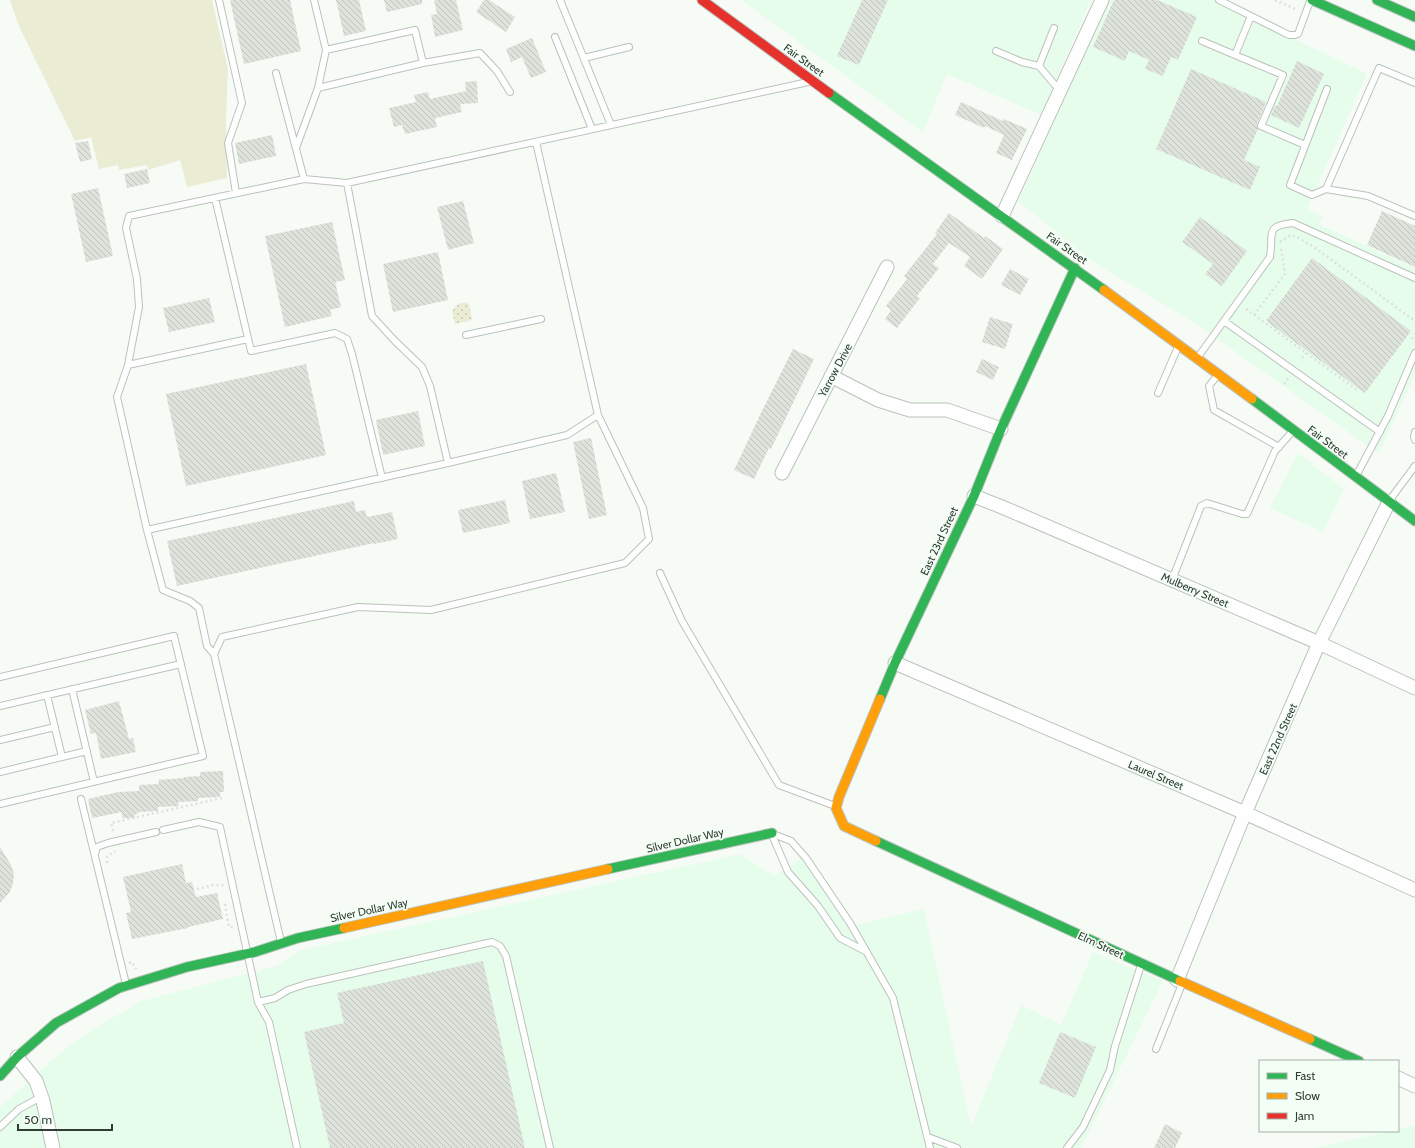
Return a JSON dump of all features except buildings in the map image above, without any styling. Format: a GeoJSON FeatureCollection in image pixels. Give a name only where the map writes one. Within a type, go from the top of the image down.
{"type":"FeatureCollection","features":[{"type":"Feature","properties":{"kind":"street","name":"Fair Street"},"geometry":{"type":"LineString","coordinates":[[702,0],[812,81],[1075,268],[1415,521]]}},
{"type":"Feature","properties":{"kind":"street"},"geometry":{"type":"LineString","coordinates":[[1002,216],[1102,0]]}},
{"type":"Feature","properties":{"kind":"street"},"geometry":{"type":"LineString","coordinates":[[1311,0],[1415,46]]}},
{"type":"Feature","properties":{"kind":"street"},"geometry":{"type":"LineString","coordinates":[[1377,0],[1415,17]]}},
{"type":"Feature","properties":{"kind":"street","name":"Yarrow Drive"},"geometry":{"type":"LineString","coordinates":[[782,473],[887,266]]}},
{"type":"Feature","properties":{"kind":"street","name":"East 23rd Street"},"geometry":{"type":"LineString","coordinates":[[837,807],[839,797],[895,663],[974,496],[1001,430],[1075,268]]}},
{"type":"Feature","properties":{"kind":"street"},"geometry":{"type":"LineString","coordinates":[[831,376],[878,400],[910,410],[947,410],[1001,430]]}},
{"type":"Feature","properties":{"kind":"street","name":"Mulberry Street"},"geometry":{"type":"LineString","coordinates":[[974,496],[1319,643],[1415,688]]}},
{"type":"Feature","properties":{"kind":"street","name":"East 22nd Street"},"geometry":{"type":"LineString","coordinates":[[1180,981],[1245,813],[1319,643],[1388,502]]}},
{"type":"Feature","properties":{"kind":"street","name":"Laurel Street"},"geometry":{"type":"LineString","coordinates":[[895,663],[1245,813],[1415,890]]}},
{"type":"Feature","properties":{"kind":"street","name":"Elm Street"},"geometry":{"type":"LineString","coordinates":[[837,807],[844,826],[1142,964],[1357,1060]]}},
{"type":"Feature","properties":{"kind":"street","name":"Silver Dollar Way"},"geometry":{"type":"LineString","coordinates":[[0,1076],[17,1057],[56,1023],[119,988],[187,967],[248,954],[304,937],[772,833]]}},
{"type":"Feature","properties":{"kind":"street"},"geometry":{"type":"LineString","coordinates":[[17,1057],[36,1081],[53,1148]]}},
{"type":"Feature","properties":{"kind":"street"},"geometry":{"type":"LineString","coordinates":[[1399,1078],[1415,1086]]}},
{"type":"Feature","properties":{"kind":"lane"},"geometry":{"type":"LineString","coordinates":[[220,0],[242,103],[228,144],[236,193]]}},
{"type":"Feature","properties":{"kind":"lane"},"geometry":{"type":"LineString","coordinates":[[296,148],[318,88],[326,50],[314,0]]}},
{"type":"Feature","properties":{"kind":"lane"},"geometry":{"type":"LineString","coordinates":[[560,0],[611,125]]}},
{"type":"Feature","properties":{"kind":"lane"},"geometry":{"type":"LineString","coordinates":[[1219,0],[1289,35],[1298,34],[1311,0]]}},
{"type":"Feature","properties":{"kind":"lane"},"geometry":{"type":"LineString","coordinates":[[1235,54],[1251,16]]}},
{"type":"Feature","properties":{"kind":"lane"},"geometry":{"type":"LineString","coordinates":[[1039,66],[1054,28]]}},
{"type":"Feature","properties":{"kind":"lane"},"geometry":{"type":"LineString","coordinates":[[326,50],[415,30],[423,63]]}},
{"type":"Feature","properties":{"kind":"lane"},"geometry":{"type":"LineString","coordinates":[[555,37],[592,129]]}},
{"type":"Feature","properties":{"kind":"lane"},"geometry":{"type":"LineString","coordinates":[[1202,41],[1282,75],[1261,126],[1305,145]]}},
{"type":"Feature","properties":{"kind":"lane"},"geometry":{"type":"LineString","coordinates":[[584,58],[629,47]]}},
{"type":"Feature","properties":{"kind":"lane"},"geometry":{"type":"LineString","coordinates":[[996,51],[1022,62],[1039,66],[1055,85],[1062,88]]}},
{"type":"Feature","properties":{"kind":"lane"},"geometry":{"type":"LineString","coordinates":[[318,88],[423,63],[480,53],[497,71],[510,92]]}},
{"type":"Feature","properties":{"kind":"lane"},"geometry":{"type":"LineString","coordinates":[[1326,189],[1379,68],[1415,83]]}},
{"type":"Feature","properties":{"kind":"lane"},"geometry":{"type":"LineString","coordinates":[[276,73],[304,179]]}},
{"type":"Feature","properties":{"kind":"lane"},"geometry":{"type":"LineString","coordinates":[[282,944],[214,654],[208,646],[198,608],[190,601],[163,590],[117,397],[128,365],[139,307],[137,279],[126,228],[129,216],[304,179],[347,183],[812,81]]}},
{"type":"Feature","properties":{"kind":"lane"},"geometry":{"type":"LineString","coordinates":[[1327,89],[1290,185],[1312,195],[1326,189],[1368,196],[1415,216]]}},
{"type":"Feature","properties":{"kind":"lane"},"geometry":{"type":"LineString","coordinates":[[214,654],[222,637],[230,635],[358,607],[431,610],[625,564],[649,539],[643,508],[598,415],[536,142]]}},
{"type":"Feature","properties":{"kind":"lane"},"geometry":{"type":"LineString","coordinates":[[347,183],[372,316],[395,342],[422,367],[430,386],[448,462]]}},
{"type":"Feature","properties":{"kind":"lane"},"geometry":{"type":"LineString","coordinates":[[215,198],[251,351],[335,333],[347,339],[382,478]]}},
{"type":"Feature","properties":{"kind":"lane"},"geometry":{"type":"LineString","coordinates":[[1196,359],[1270,257],[1272,247],[1271,236],[1273,229],[1279,225],[1293,223],[1415,278]]}},
{"type":"Feature","properties":{"kind":"lane"},"geometry":{"type":"LineString","coordinates":[[466,335],[541,319]]}},
{"type":"Feature","properties":{"kind":"lane"},"geometry":{"type":"LineString","coordinates":[[1224,321],[1380,432]]}},
{"type":"Feature","properties":{"kind":"lane"},"geometry":{"type":"LineString","coordinates":[[128,365],[248,339]]}},
{"type":"Feature","properties":{"kind":"lane"},"geometry":{"type":"LineString","coordinates":[[1158,393],[1179,346]]}},
{"type":"Feature","properties":{"kind":"lane"},"geometry":{"type":"LineString","coordinates":[[1355,477],[1388,416],[1415,353]]}},
{"type":"Feature","properties":{"kind":"lane"},"geometry":{"type":"LineString","coordinates":[[1218,375],[1209,386],[1214,410],[1279,447]]}},
{"type":"Feature","properties":{"kind":"lane"},"geometry":{"type":"LineString","coordinates":[[148,530],[567,435],[598,415]]}},
{"type":"Feature","properties":{"kind":"lane"},"geometry":{"type":"LineString","coordinates":[[1172,580],[1201,506],[1207,503],[1242,514],[1248,514],[1275,451],[1293,431]]}},
{"type":"Feature","properties":{"kind":"lane"},"geometry":{"type":"LineString","coordinates":[[1415,432],[1415,440]]}},
{"type":"Feature","properties":{"kind":"lane"},"geometry":{"type":"LineString","coordinates":[[1388,502],[1415,466]]}},
{"type":"Feature","properties":{"kind":"lane"},"geometry":{"type":"LineString","coordinates":[[660,573],[682,621],[779,785],[837,807]]}},
{"type":"Feature","properties":{"kind":"lane"},"geometry":{"type":"LineString","coordinates":[[0,677],[174,636],[203,756],[0,804]]}},
{"type":"Feature","properties":{"kind":"lane"},"geometry":{"type":"LineString","coordinates":[[0,706],[181,664]]}},
{"type":"Feature","properties":{"kind":"lane"},"geometry":{"type":"LineString","coordinates":[[72,689],[94,782]]}},
{"type":"Feature","properties":{"kind":"lane"},"geometry":{"type":"LineString","coordinates":[[47,695],[62,757]]}},
{"type":"Feature","properties":{"kind":"lane"},"geometry":{"type":"LineString","coordinates":[[0,740],[55,727]]}},
{"type":"Feature","properties":{"kind":"lane"},"geometry":{"type":"LineString","coordinates":[[0,772],[87,751]]}},
{"type":"Feature","properties":{"kind":"lane"},"geometry":{"type":"LineString","coordinates":[[81,799],[127,986]]}},
{"type":"Feature","properties":{"kind":"lane"},"geometry":{"type":"LineString","coordinates":[[163,830],[199,822],[220,828],[258,1002],[268,1022],[297,1148]]}},
{"type":"Feature","properties":{"kind":"lane"},"geometry":{"type":"LineString","coordinates":[[95,855],[97,847],[156,832]]}},
{"type":"Feature","properties":{"kind":"lane"},"geometry":{"type":"LineString","coordinates":[[772,833],[788,872],[818,906],[840,938],[865,951]]}},
{"type":"Feature","properties":{"kind":"lane"},"geometry":{"type":"LineString","coordinates":[[772,833],[791,841],[806,858],[850,923],[893,998],[930,1148]]}},
{"type":"Feature","properties":{"kind":"lane"},"geometry":{"type":"LineString","coordinates":[[258,1002],[275,998],[288,990],[306,984],[492,942],[500,946],[506,956],[550,1148]]}},
{"type":"Feature","properties":{"kind":"lane"},"geometry":{"type":"LineString","coordinates":[[1067,1148],[1082,1127],[1110,1070],[1115,1046],[1142,964]]}},
{"type":"Feature","properties":{"kind":"lane"},"geometry":{"type":"LineString","coordinates":[[1156,1049],[1180,981]]}},
{"type":"Feature","properties":{"kind":"lane"},"geometry":{"type":"LineString","coordinates":[[0,1127],[19,1109],[41,1097]]}},
{"type":"Feature","properties":{"kind":"lane"},"geometry":{"type":"LineString","coordinates":[[928,1137],[957,1148]]}},
{"type":"Feature","properties":{"kind":"path"},"geometry":{"type":"LineString","coordinates":[[1254,315],[1284,274],[1280,242],[1290,235],[1314,246],[1415,321]]}},
{"type":"Feature","properties":{"kind":"path"},"geometry":{"type":"LineString","coordinates":[[1246,308],[1357,390]]}},
{"type":"Feature","properties":{"kind":"path"},"geometry":{"type":"LineString","coordinates":[[1412,339],[1415,334]]}},
{"type":"Feature","properties":{"kind":"path"},"geometry":{"type":"LineString","coordinates":[[1302,358],[1306,353]]}},
{"type":"Feature","properties":{"kind":"path"},"geometry":{"type":"LineString","coordinates":[[1284,384],[1290,375]]}},
{"type":"Feature","properties":{"kind":"path"},"geometry":{"type":"LineString","coordinates":[[113,831],[111,823],[222,798]]}},
{"type":"Feature","properties":{"kind":"path"},"geometry":{"type":"LineString","coordinates":[[108,867],[107,857],[117,850]]}},
{"type":"Feature","properties":{"kind":"path"},"geometry":{"type":"LineString","coordinates":[[197,889],[213,885],[222,885],[227,890]]}},
{"type":"Feature","properties":{"kind":"path"},"geometry":{"type":"LineString","coordinates":[[225,904],[229,927],[235,925],[235,930]]}},
{"type":"Feature","properties":{"kind":"shaded area"},"geometry":{"type":"Polygon","coordinates":[[[10,0],[212,0],[228,69],[226,122],[227,178],[187,187],[180,160],[148,170],[147,165],[119,170],[118,165],[99,169],[91,137],[75,141],[19,26],[10,0]]]}},
{"type":"Feature","properties":{"kind":"shaded area"},"geometry":{"type":"Polygon","coordinates":[[[741,0],[1091,0],[1041,115],[947,74],[923,132],[741,0]]]}},
{"type":"Feature","properties":{"kind":"shaded area"},"geometry":{"type":"Polygon","coordinates":[[[1109,0],[1214,0],[1367,74],[1307,209],[1323,216],[1319,224],[1415,268],[1415,374],[1379,454],[1195,323],[1095,263],[1018,201],[1109,0]]]}},
{"type":"Feature","properties":{"kind":"shaded area"},"geometry":{"type":"Polygon","coordinates":[[[466,302],[469,304],[472,320],[455,324],[452,311],[458,304],[466,302]]]}},
{"type":"Feature","properties":{"kind":"shaded area"},"geometry":{"type":"Polygon","coordinates":[[[1298,453],[1344,489],[1323,532],[1270,508],[1298,453]]]}},
{"type":"Feature","properties":{"kind":"shaded area"},"geometry":{"type":"Polygon","coordinates":[[[740,854],[774,876],[808,854],[856,925],[924,909],[971,1127],[1021,1005],[1061,1025],[1093,952],[1163,981],[1081,1148],[0,1148],[0,1107],[61,1052],[97,1027],[141,1001],[276,966],[301,950],[740,854]]]}},
{"type":"Feature","properties":{"kind":"shaded area"},"geometry":{"type":"Polygon","coordinates":[[[1415,1125],[1415,1148],[1315,1148],[1386,1132],[1399,1132],[1399,1129],[1415,1125]]]}},
{"type":"Feature","properties":{"kind":"traffic: fast"},"geometry":{"type":"LineString","coordinates":[[1312,0],[1415,46]]}},
{"type":"Feature","properties":{"kind":"traffic: fast"},"geometry":{"type":"LineString","coordinates":[[1377,0],[1415,17]]}},
{"type":"Feature","properties":{"kind":"traffic: fast"},"geometry":{"type":"LineString","coordinates":[[829,93],[1104,290]]}},
{"type":"Feature","properties":{"kind":"traffic: fast"},"geometry":{"type":"LineString","coordinates":[[880,699],[895,663],[974,496],[1001,429],[1075,268]]}},
{"type":"Feature","properties":{"kind":"traffic: fast"},"geometry":{"type":"LineString","coordinates":[[1252,399],[1415,521]]}},
{"type":"Feature","properties":{"kind":"traffic: fast"},"geometry":{"type":"LineString","coordinates":[[608,869],[772,833]]}},
{"type":"Feature","properties":{"kind":"traffic: fast"},"geometry":{"type":"LineString","coordinates":[[876,841],[1180,981]]}},
{"type":"Feature","properties":{"kind":"traffic: fast"},"geometry":{"type":"LineString","coordinates":[[0,1076],[17,1057],[56,1023],[119,988],[187,967],[255,952],[298,938],[344,928]]}},
{"type":"Feature","properties":{"kind":"traffic: fast"},"geometry":{"type":"LineString","coordinates":[[1310,1039],[1357,1060]]}},
{"type":"Feature","properties":{"kind":"traffic: slow"},"geometry":{"type":"LineString","coordinates":[[1104,290],[1252,399]]}},
{"type":"Feature","properties":{"kind":"traffic: slow"},"geometry":{"type":"LineString","coordinates":[[876,841],[844,826],[836,808],[839,797],[880,699]]}},
{"type":"Feature","properties":{"kind":"traffic: slow"},"geometry":{"type":"LineString","coordinates":[[344,928],[608,869]]}},
{"type":"Feature","properties":{"kind":"traffic: slow"},"geometry":{"type":"LineString","coordinates":[[1180,981],[1310,1039]]}},
{"type":"Feature","properties":{"kind":"traffic: jam"},"geometry":{"type":"LineString","coordinates":[[702,0],[829,93]]}}]}
